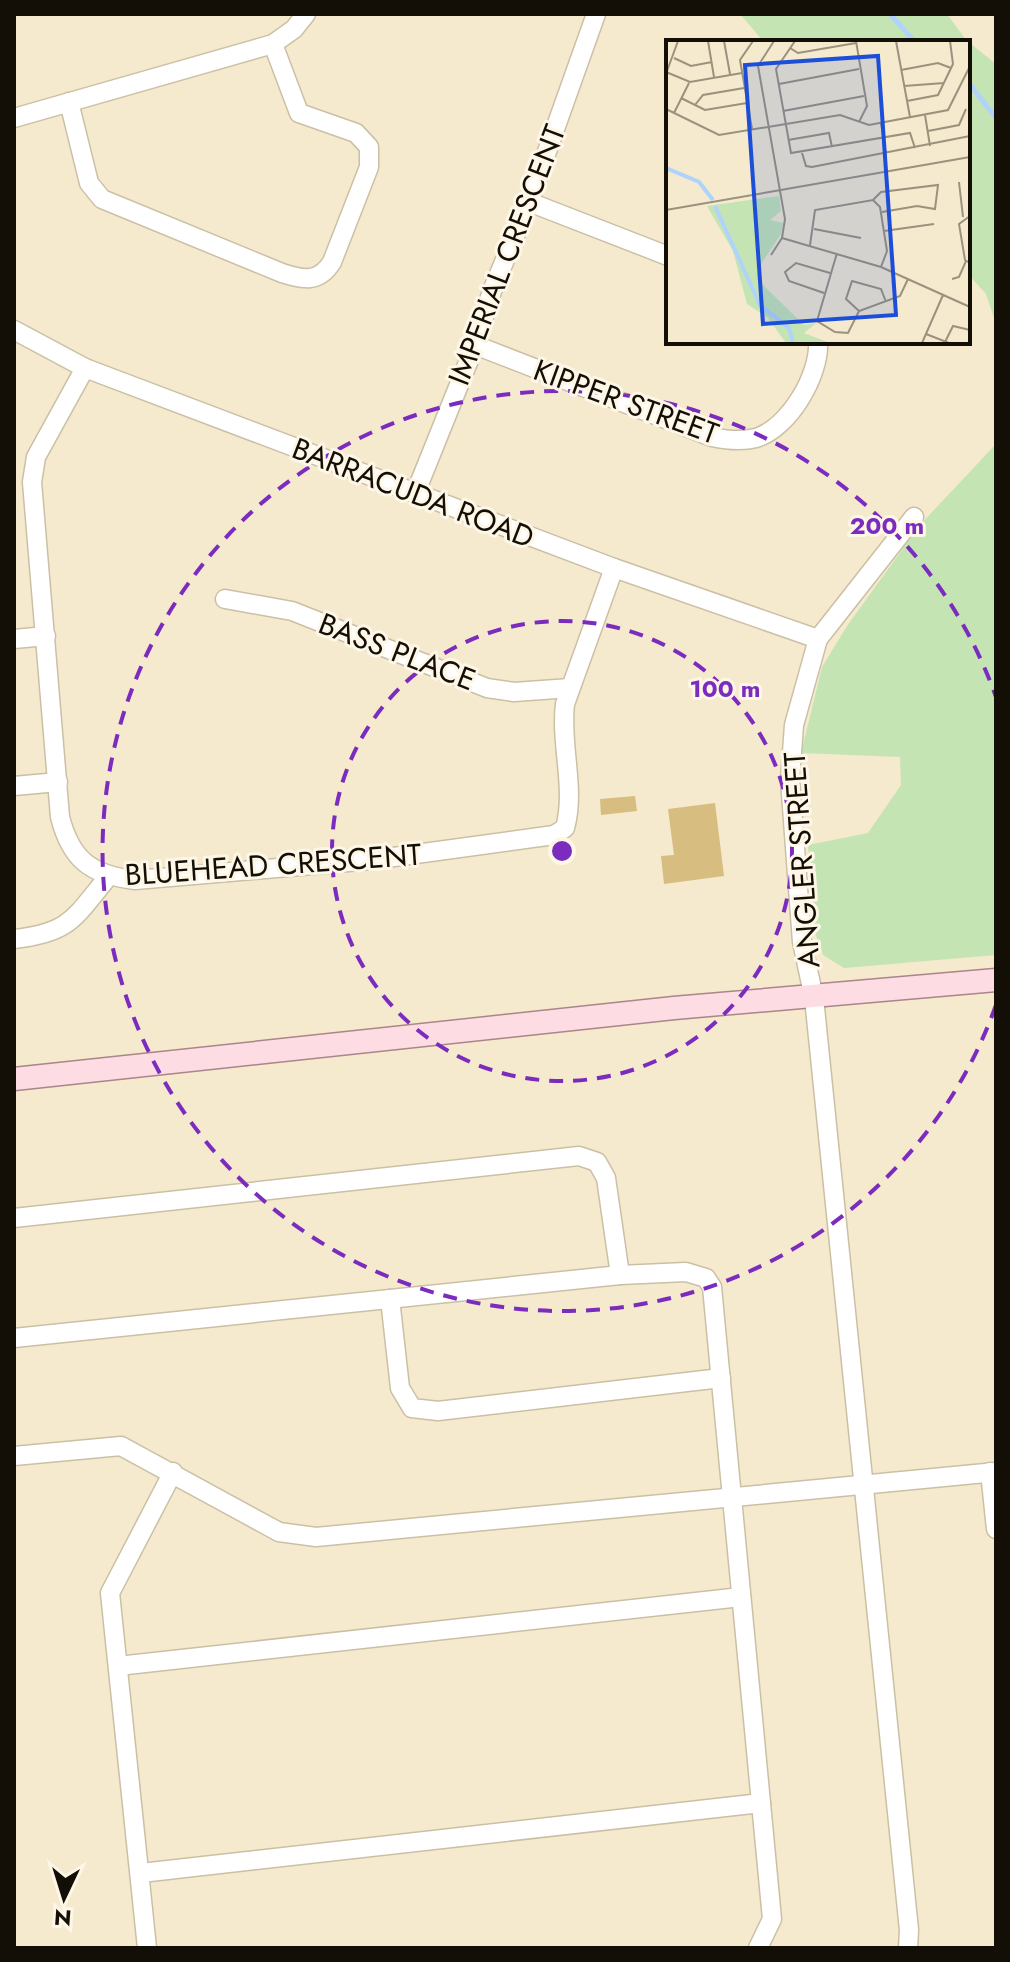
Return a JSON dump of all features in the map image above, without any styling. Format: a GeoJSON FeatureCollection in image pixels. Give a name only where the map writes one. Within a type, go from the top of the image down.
{"type":"FeatureCollection","features":[{"type":"Feature","properties":{"kind":"main road"},"geometry":{"type":"LineString","coordinates":[[14,1079],[674,1008],[996,980]]}},
{"type":"Feature","properties":{"kind":"street"},"geometry":{"type":"LineString","coordinates":[[14,118],[273,44],[294,29],[306,14]]}},
{"type":"Feature","properties":{"kind":"street","name":"IMPERIAL CRESCENT"},"geometry":{"type":"LineString","coordinates":[[415,494],[529,202],[596,14]]}},
{"type":"Feature","properties":{"kind":"street"},"geometry":{"type":"LineString","coordinates":[[69,102],[89,183],[102,199],[282,273],[312,279],[326,272],[332,262],[369,167],[369,147],[356,133],[299,113],[273,44]]}},
{"type":"Feature","properties":{"kind":"street"},"geometry":{"type":"LineString","coordinates":[[529,202],[666,255]]}},
{"type":"Feature","properties":{"kind":"street","name":"BARRACUDA ROAD"},"geometry":{"type":"LineString","coordinates":[[14,330],[85,368],[614,568],[818,639]]}},
{"type":"Feature","properties":{"kind":"street","name":"KIPPER STREET"},"geometry":{"type":"LineString","coordinates":[[475,345],[712,437],[738,440],[765,434],[791,410],[813,379],[818,344]]}},
{"type":"Feature","properties":{"kind":"street","name":"BLUEHEAD CRESCENT"},"geometry":{"type":"LineString","coordinates":[[85,368],[36,457],[32,482],[60,817],[73,852],[108,877],[135,880],[372,860],[554,835],[565,828],[569,813],[563,722],[570,688],[614,568]]}},
{"type":"Feature","properties":{"kind":"street","name":"ANGLER STREET"},"geometry":{"type":"LineString","coordinates":[[908,1948],[909,1930],[814,998],[802,942],[790,780],[794,725],[818,639],[914,517]]}},
{"type":"Feature","properties":{"kind":"street","name":"BASS PLACE"},"geometry":{"type":"LineString","coordinates":[[225,599],[292,611],[487,688],[514,692],[570,688]]}},
{"type":"Feature","properties":{"kind":"street"},"geometry":{"type":"LineString","coordinates":[[14,639],[46,636]]}},
{"type":"Feature","properties":{"kind":"street"},"geometry":{"type":"LineString","coordinates":[[14,786],[58,782]]}},
{"type":"Feature","properties":{"kind":"street"},"geometry":{"type":"LineString","coordinates":[[14,939],[47,935],[60,930],[108,877]]}},
{"type":"Feature","properties":{"kind":"street"},"geometry":{"type":"LineString","coordinates":[[14,1218],[579,1156],[602,1166],[620,1275]]}},
{"type":"Feature","properties":{"kind":"street"},"geometry":{"type":"LineString","coordinates":[[14,1338],[620,1275],[686,1272],[706,1278],[712,1287],[772,1919],[758,1948]]}},
{"type":"Feature","properties":{"kind":"street"},"geometry":{"type":"LineString","coordinates":[[390,1299],[400,1388],[412,1408],[438,1411],[721,1378]]}},
{"type":"Feature","properties":{"kind":"street"},"geometry":{"type":"LineString","coordinates":[[14,1456],[121,1446],[279,1532],[316,1537],[993,1472],[996,1529]]}},
{"type":"Feature","properties":{"kind":"street"},"geometry":{"type":"LineString","coordinates":[[147,1948],[110,1593],[113,1582],[173,1472]]}},
{"type":"Feature","properties":{"kind":"street"},"geometry":{"type":"LineString","coordinates":[[118,1666],[741,1597]]}},
{"type":"Feature","properties":{"kind":"street"},"geometry":{"type":"LineString","coordinates":[[141,1873],[761,1803]]}},
{"type":"Feature","properties":{"kind":"green space"},"geometry":{"type":"Polygon","coordinates":[[[740,14],[947,14],[966,40],[762,40],[740,14]]]}},
{"type":"Feature","properties":{"kind":"green space"},"geometry":{"type":"Polygon","coordinates":[[[970,43],[996,64],[996,324],[986,294],[970,276],[970,43]]]}},
{"type":"Feature","properties":{"kind":"green space"},"geometry":{"type":"Polygon","coordinates":[[[996,444],[996,955],[844,968],[823,955],[814,930],[808,845],[868,833],[901,785],[900,757],[801,753],[822,667],[847,626],[920,525],[996,444]]]}},
{"type":"Feature","properties":{"kind":"building"},"geometry":{"type":"Polygon","coordinates":[[[635,796],[637,811],[601,815],[600,799],[635,796]]]}},
{"type":"Feature","properties":{"kind":"building"},"geometry":{"type":"Polygon","coordinates":[[[715,803],[724,876],[664,884],[661,856],[674,855],[668,809],[715,803]]]}},
{"type":"Feature","properties":{"kind":"waterway"},"geometry":{"type":"LineString","coordinates":[[890,14],[913,40]]}},
{"type":"Feature","properties":{"kind":"waterway"},"geometry":{"type":"LineString","coordinates":[[970,85],[996,118]]}}]}
